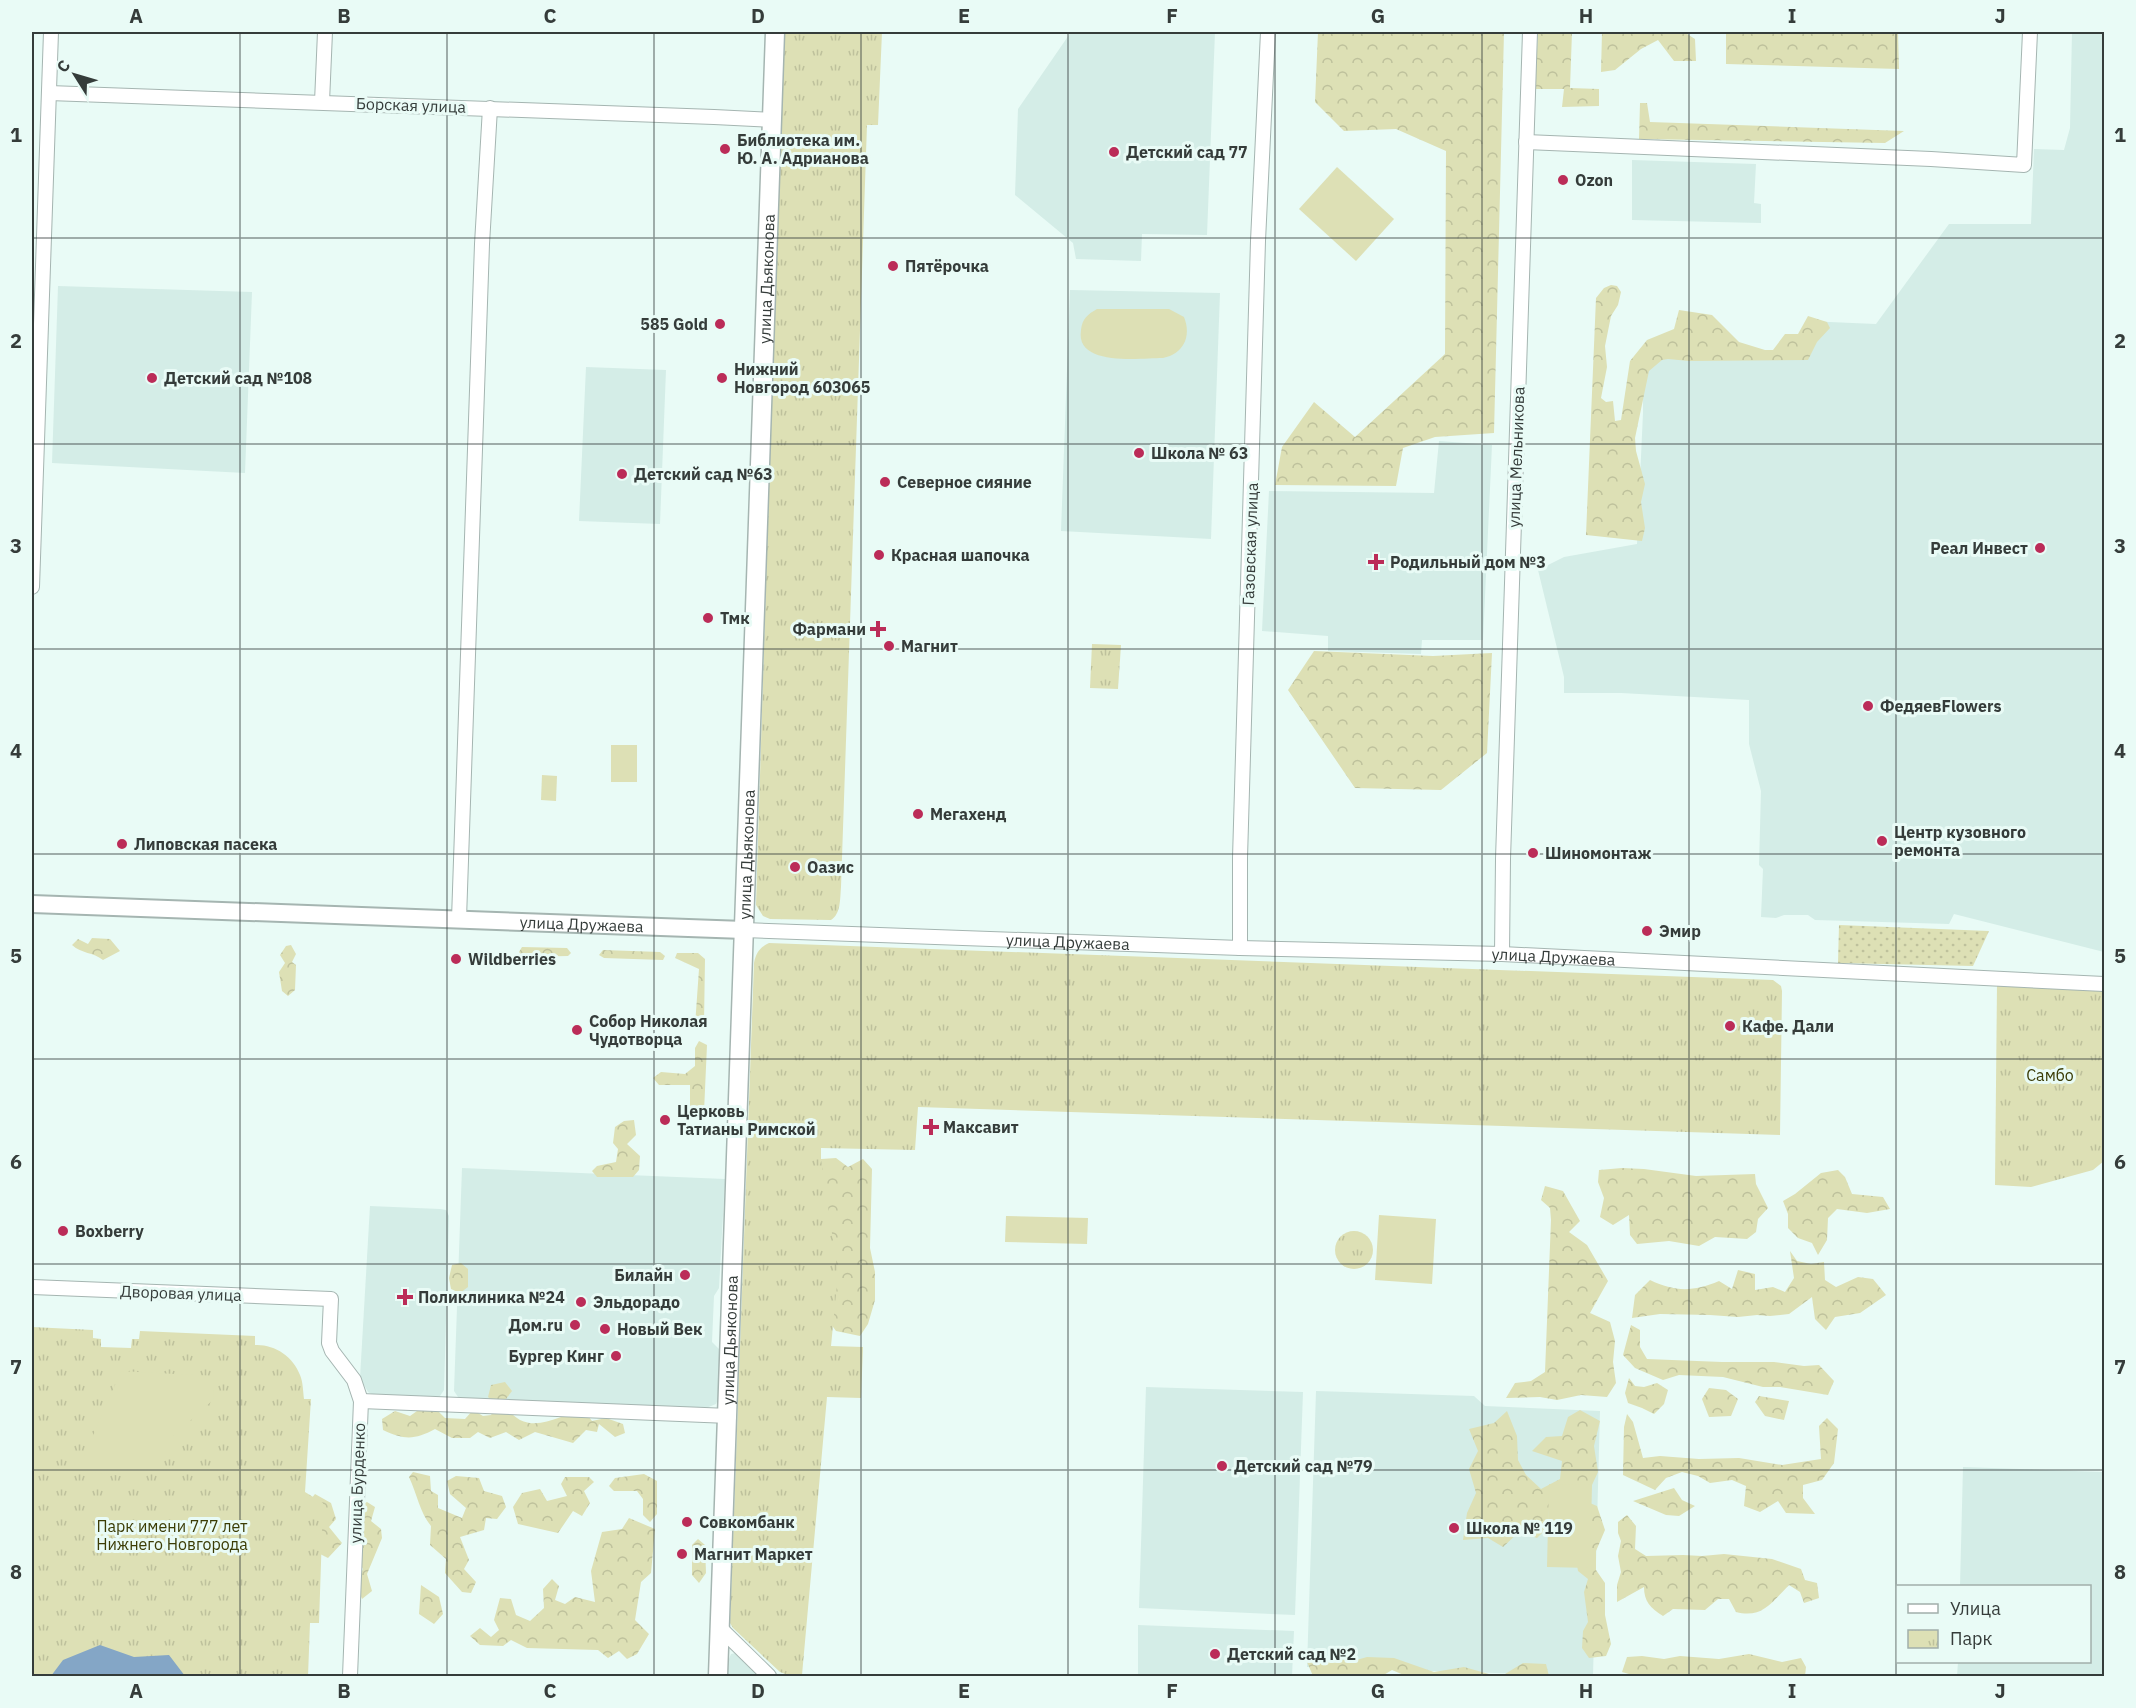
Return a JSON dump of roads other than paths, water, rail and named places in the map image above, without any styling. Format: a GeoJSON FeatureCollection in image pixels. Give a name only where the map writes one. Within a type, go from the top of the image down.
{"type":"FeatureCollection","features":[{"type":"Feature","properties":{"kind":"main road","name":"улица Дьяконова"},"geometry":{"type":"LineString","coordinates":[[718,1677],[729,1416],[775,32]]}},
{"type":"Feature","properties":{"kind":"street"},"geometry":{"type":"LineString","coordinates":[[32,587],[34,470],[51,32]]}},
{"type":"Feature","properties":{"kind":"street"},"geometry":{"type":"LineString","coordinates":[[322,102],[325,32]]}},
{"type":"Feature","properties":{"kind":"street","name":"Газовская улица"},"geometry":{"type":"LineString","coordinates":[[1240,948],[1240,846],[1258,241],[1268,32]]}},
{"type":"Feature","properties":{"kind":"street","name":"улица Мельникова"},"geometry":{"type":"LineString","coordinates":[[1502,954],[1503,847],[1530,32]]}},
{"type":"Feature","properties":{"kind":"street"},"geometry":{"type":"LineString","coordinates":[[1526,142],[2024,165],[2030,32]]}},
{"type":"Feature","properties":{"kind":"street","name":"Борская улица"},"geometry":{"type":"LineString","coordinates":[[49,93],[772,120]]}},
{"type":"Feature","properties":{"kind":"street"},"geometry":{"type":"LineString","coordinates":[[459,919],[482,244],[490,108]]}},
{"type":"Feature","properties":{"kind":"street","name":"улица Дружаева"},"geometry":{"type":"LineString","coordinates":[[32,904],[1240,948],[1502,954],[2104,984]]}},
{"type":"Feature","properties":{"kind":"street","name":"Дворовая улица"},"geometry":{"type":"LineString","coordinates":[[32,1287],[331,1299]]}},
{"type":"Feature","properties":{"kind":"street","name":"улица Бурденко"},"geometry":{"type":"LineString","coordinates":[[331,1299],[329,1343],[332,1351],[354,1380],[361,1401],[350,1677]]}},
{"type":"Feature","properties":{"kind":"street"},"geometry":{"type":"LineString","coordinates":[[361,1401],[729,1416]]}},
{"type":"Feature","properties":{"kind":"street"},"geometry":{"type":"LineString","coordinates":[[720,1628],[769,1677]]}},
{"type":"Feature","properties":{"kind":"water"},"geometry":{"type":"Polygon","coordinates":[[[100,1645],[134,1657],[169,1655],[185,1676],[51,1676],[63,1660],[100,1645]]]}},
{"type":"Feature","properties":{"kind":"place","name":"Библиотека им. Ю. А. Адрианова"},"geometry":{"type":"Point","coordinates":[725,149]}},
{"type":"Feature","properties":{"kind":"place","name":"Детский сад 77"},"geometry":{"type":"Point","coordinates":[1114,152]}},
{"type":"Feature","properties":{"kind":"place","name":"Ozon"},"geometry":{"type":"Point","coordinates":[1563,180]}},
{"type":"Feature","properties":{"kind":"place","name":"Пятёрочка"},"geometry":{"type":"Point","coordinates":[893,266]}},
{"type":"Feature","properties":{"kind":"place","name":"585 Gold"},"geometry":{"type":"Point","coordinates":[720,324]}},
{"type":"Feature","properties":{"kind":"place","name":"Детский сад №108"},"geometry":{"type":"Point","coordinates":[152,378]}},
{"type":"Feature","properties":{"kind":"place","name":"Нижний Новгород 603065"},"geometry":{"type":"Point","coordinates":[722,378]}},
{"type":"Feature","properties":{"kind":"place","name":"Школа № 63"},"geometry":{"type":"Point","coordinates":[1139,453]}},
{"type":"Feature","properties":{"kind":"place","name":"Детский сад №63"},"geometry":{"type":"Point","coordinates":[622,474]}},
{"type":"Feature","properties":{"kind":"place","name":"Северное сияние"},"geometry":{"type":"Point","coordinates":[885,482]}},
{"type":"Feature","properties":{"kind":"place","name":"Реал Инвест"},"geometry":{"type":"Point","coordinates":[2040,548]}},
{"type":"Feature","properties":{"kind":"place","name":"Красная шапочка"},"geometry":{"type":"Point","coordinates":[879,555]}},
{"type":"Feature","properties":{"kind":"place","name":"Родильный дом №3"},"geometry":{"type":"Point","coordinates":[1376,562]}},
{"type":"Feature","properties":{"kind":"place","name":"Тмк"},"geometry":{"type":"Point","coordinates":[708,618]}},
{"type":"Feature","properties":{"kind":"place","name":"Фармани"},"geometry":{"type":"Point","coordinates":[878,629]}},
{"type":"Feature","properties":{"kind":"place","name":"Магнит"},"geometry":{"type":"Point","coordinates":[889,646]}},
{"type":"Feature","properties":{"kind":"place","name":"ФедяевFlowers"},"geometry":{"type":"Point","coordinates":[1868,706]}},
{"type":"Feature","properties":{"kind":"place","name":"Мегахенд"},"geometry":{"type":"Point","coordinates":[918,814]}},
{"type":"Feature","properties":{"kind":"place","name":"Центр кузовного ремонта"},"geometry":{"type":"Point","coordinates":[1882,841]}},
{"type":"Feature","properties":{"kind":"place","name":"Липовская пасека"},"geometry":{"type":"Point","coordinates":[122,844]}},
{"type":"Feature","properties":{"kind":"place","name":"Шиномонтаж"},"geometry":{"type":"Point","coordinates":[1533,853]}},
{"type":"Feature","properties":{"kind":"place","name":"Оазис"},"geometry":{"type":"Point","coordinates":[795,867]}},
{"type":"Feature","properties":{"kind":"place","name":"Эмир"},"geometry":{"type":"Point","coordinates":[1647,931]}},
{"type":"Feature","properties":{"kind":"place","name":"Wildberries"},"geometry":{"type":"Point","coordinates":[456,959]}},
{"type":"Feature","properties":{"kind":"place","name":"Кафе. Дали"},"geometry":{"type":"Point","coordinates":[1730,1026]}},
{"type":"Feature","properties":{"kind":"place","name":"Собор Николая Чудотворца"},"geometry":{"type":"Point","coordinates":[577,1030]}},
{"type":"Feature","properties":{"kind":"place","name":"Церковь Татианы Римской"},"geometry":{"type":"Point","coordinates":[665,1120]}},
{"type":"Feature","properties":{"kind":"place","name":"Максавит"},"geometry":{"type":"Point","coordinates":[931,1127]}},
{"type":"Feature","properties":{"kind":"place","name":"Boxberry"},"geometry":{"type":"Point","coordinates":[63,1231]}},
{"type":"Feature","properties":{"kind":"place","name":"Билайн"},"geometry":{"type":"Point","coordinates":[685,1275]}},
{"type":"Feature","properties":{"kind":"place","name":"Поликлиника №24"},"geometry":{"type":"Point","coordinates":[405,1297]}},
{"type":"Feature","properties":{"kind":"place","name":"Эльдорадо"},"geometry":{"type":"Point","coordinates":[581,1302]}},
{"type":"Feature","properties":{"kind":"place","name":"Дом.ru"},"geometry":{"type":"Point","coordinates":[575,1325]}},
{"type":"Feature","properties":{"kind":"place","name":"Новый Век"},"geometry":{"type":"Point","coordinates":[605,1329]}},
{"type":"Feature","properties":{"kind":"place","name":"Бургер Кинг"},"geometry":{"type":"Point","coordinates":[616,1356]}},
{"type":"Feature","properties":{"kind":"place","name":"Детский сад №79"},"geometry":{"type":"Point","coordinates":[1222,1466]}},
{"type":"Feature","properties":{"kind":"place","name":"Совкомбанк"},"geometry":{"type":"Point","coordinates":[687,1522]}},
{"type":"Feature","properties":{"kind":"place","name":"Школа № 119"},"geometry":{"type":"Point","coordinates":[1454,1528]}},
{"type":"Feature","properties":{"kind":"place","name":"Магнит Маркет"},"geometry":{"type":"Point","coordinates":[682,1554]}},
{"type":"Feature","properties":{"kind":"place","name":"Детский сад №2"},"geometry":{"type":"Point","coordinates":[1215,1654]}},
{"type":"Feature","properties":{"kind":"park label","name":"Самбо"},"geometry":{"type":"Point","coordinates":[2050,1075]}},
{"type":"Feature","properties":{"kind":"park label","name":"Парк имени 777 лет Нижнего Новгорода"},"geometry":{"type":"Point","coordinates":[172,1535]}}]}
